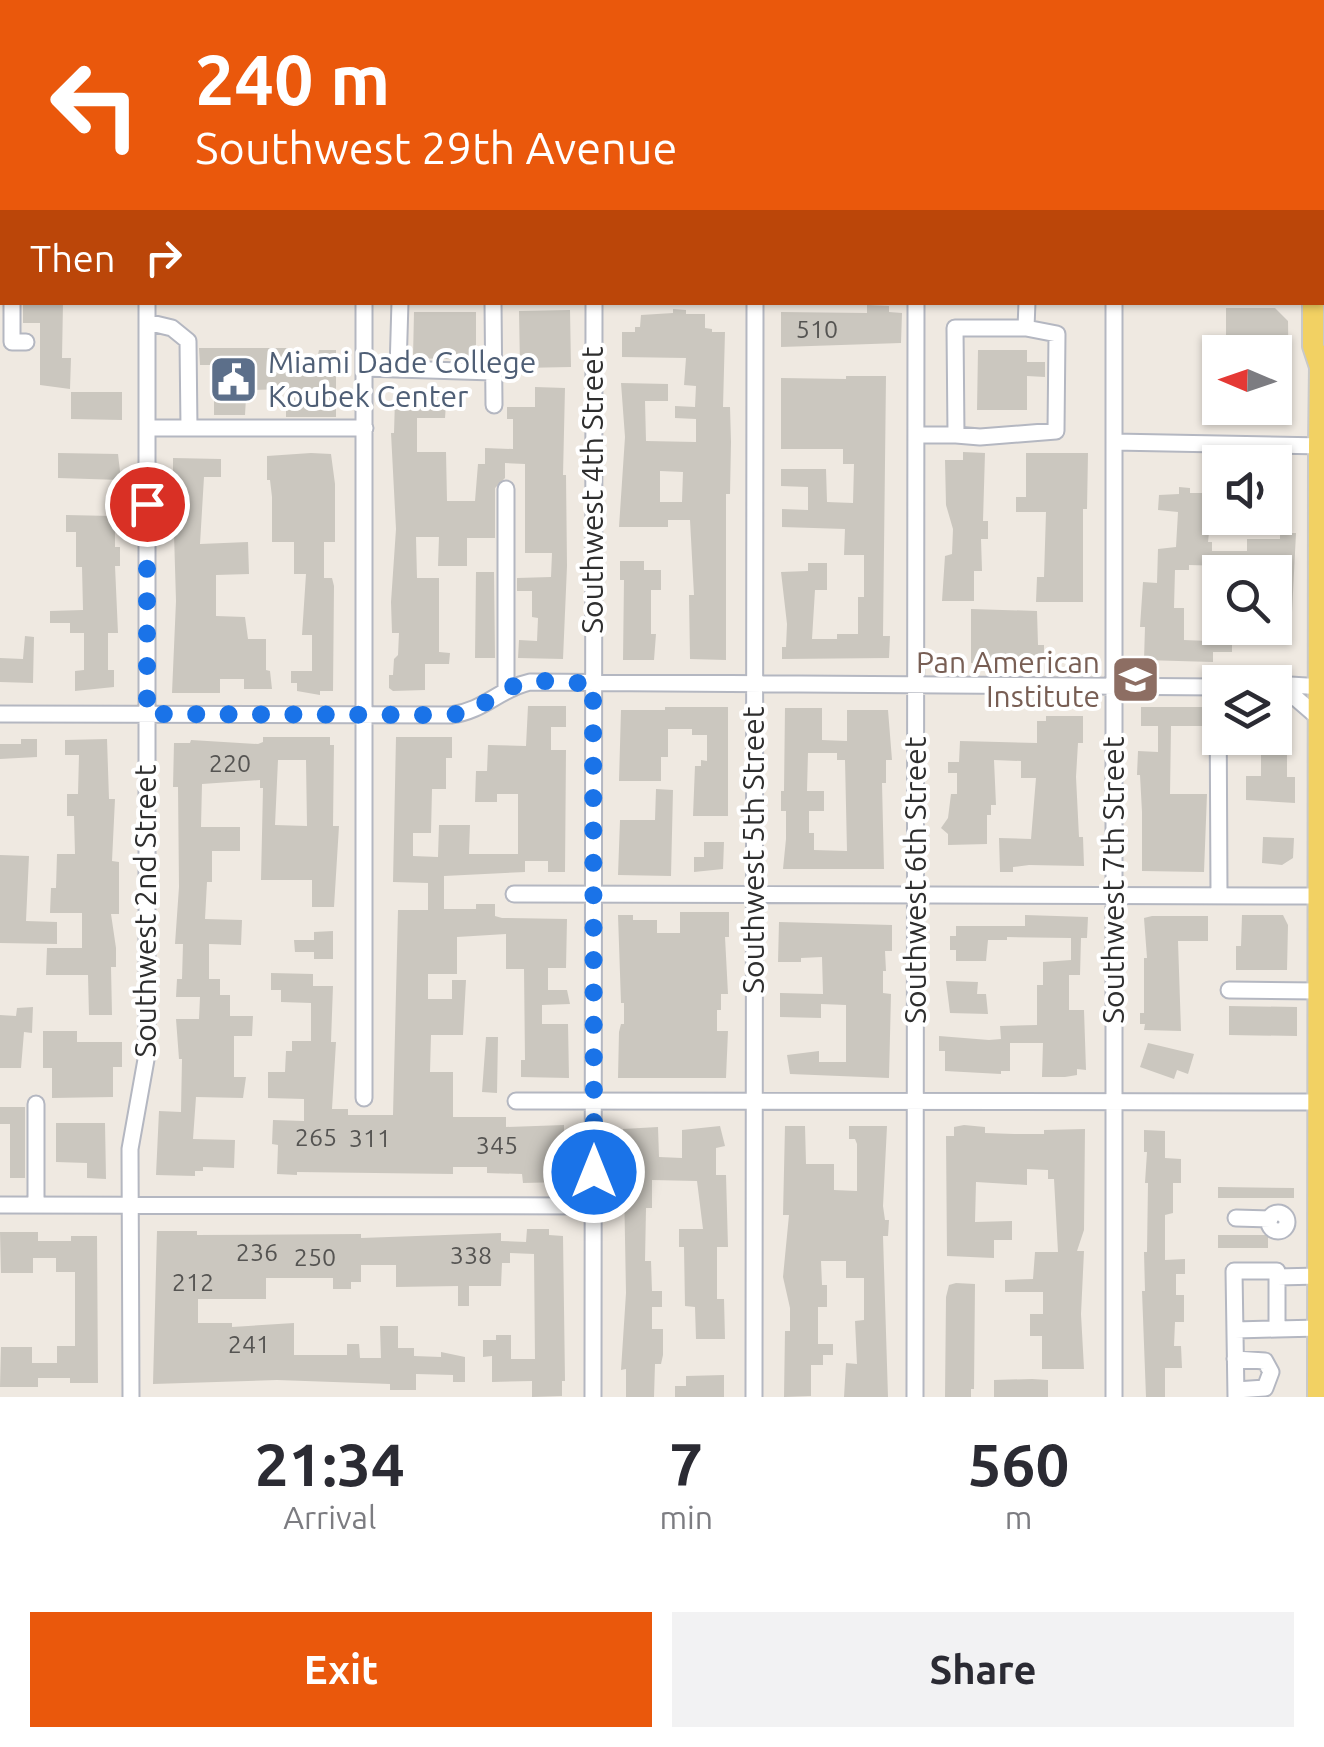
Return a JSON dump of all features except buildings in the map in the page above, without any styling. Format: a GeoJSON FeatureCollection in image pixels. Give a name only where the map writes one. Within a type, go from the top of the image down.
{"type":"FeatureCollection","features":[{"type":"Feature","properties":{"kind":"main road"},"geometry":{"type":"LineString","coordinates":[[1313,305],[1313,346],[1322,361],[1318,1397]]}},
{"type":"Feature","properties":{"kind":"street"},"geometry":{"type":"LineString","coordinates":[[12,305],[12,342],[26,342]]}},
{"type":"Feature","properties":{"kind":"street","name":"Southwest 2nd Street"},"geometry":{"type":"LineString","coordinates":[[130,1397],[132,1132],[148,1054],[147,305]]}},
{"type":"Feature","properties":{"kind":"street"},"geometry":{"type":"LineString","coordinates":[[364,305],[364,1098]]}},
{"type":"Feature","properties":{"kind":"street"},"geometry":{"type":"LineString","coordinates":[[398,369],[400,305]]}},
{"type":"Feature","properties":{"kind":"street"},"geometry":{"type":"LineString","coordinates":[[493,305],[494,405]]}},
{"type":"Feature","properties":{"kind":"street","name":"Southwest 4th Street"},"geometry":{"type":"LineString","coordinates":[[593,1397],[594,305]]}},
{"type":"Feature","properties":{"kind":"street","name":"Southwest 5th Street"},"geometry":{"type":"LineString","coordinates":[[754,305],[754,1397]]}},
{"type":"Feature","properties":{"kind":"street","name":"Southwest 6th Street"},"geometry":{"type":"LineString","coordinates":[[915,1397],[916,305]]}},
{"type":"Feature","properties":{"kind":"street"},"geometry":{"type":"LineString","coordinates":[[1026,328],[1027,305]]}},
{"type":"Feature","properties":{"kind":"street","name":"Southwest 7th Street"},"geometry":{"type":"LineString","coordinates":[[1114,305],[1114,1397]]}},
{"type":"Feature","properties":{"kind":"street"},"geometry":{"type":"LineString","coordinates":[[147,322],[172,328],[188,341],[189,428]]}},
{"type":"Feature","properties":{"kind":"street"},"geometry":{"type":"LineString","coordinates":[[917,435],[980,437],[1056,431],[1057,334],[1026,328],[955,328],[956,435]]}},
{"type":"Feature","properties":{"kind":"street"},"geometry":{"type":"LineString","coordinates":[[364,368],[494,372]]}},
{"type":"Feature","properties":{"kind":"street"},"geometry":{"type":"LineString","coordinates":[[147,428],[364,428]]}},
{"type":"Feature","properties":{"kind":"street"},"geometry":{"type":"LineString","coordinates":[[1114,442],[1322,446]]}},
{"type":"Feature","properties":{"kind":"street"},"geometry":{"type":"LineString","coordinates":[[506,489],[506,690]]}},
{"type":"Feature","properties":{"kind":"street"},"geometry":{"type":"LineString","coordinates":[[0,714],[462,713],[486,706],[506,690],[530,682],[1202,687]]}},
{"type":"Feature","properties":{"kind":"street"},"geometry":{"type":"LineString","coordinates":[[1292,684],[1322,687]]}},
{"type":"Feature","properties":{"kind":"street"},"geometry":{"type":"LineString","coordinates":[[1292,696],[1319,718]]}},
{"type":"Feature","properties":{"kind":"street"},"geometry":{"type":"LineString","coordinates":[[1219,755],[1219,894]]}},
{"type":"Feature","properties":{"kind":"street"},"geometry":{"type":"LineString","coordinates":[[514,894],[1318,896]]}},
{"type":"Feature","properties":{"kind":"street"},"geometry":{"type":"LineString","coordinates":[[1229,990],[1318,990]]}},
{"type":"Feature","properties":{"kind":"street"},"geometry":{"type":"LineString","coordinates":[[516,1101],[1322,1102]]}},
{"type":"Feature","properties":{"kind":"street"},"geometry":{"type":"LineString","coordinates":[[36,1104],[36,1205]]}},
{"type":"Feature","properties":{"kind":"street"},"geometry":{"type":"LineString","coordinates":[[0,1205],[594,1206]]}},
{"type":"Feature","properties":{"kind":"street"},"geometry":{"type":"LineString","coordinates":[[1236,1218],[1270,1219],[1276,1213],[1285,1216],[1288,1224],[1284,1229],[1319,1229]]}},
{"type":"Feature","properties":{"kind":"street"},"geometry":{"type":"LineString","coordinates":[[1235,1359],[1265,1360],[1270,1372],[1265,1388],[1236,1394],[1235,1359],[1234,1271],[1277,1271],[1277,1329]]}},
{"type":"Feature","properties":{"kind":"street"},"geometry":{"type":"LineString","coordinates":[[1277,1277],[1321,1282]]}},
{"type":"Feature","properties":{"kind":"street"},"geometry":{"type":"LineString","coordinates":[[1235,1330],[1319,1328]]}},
{"type":"Feature","properties":{"kind":"place","name":"Miami Dade College Koubek Center"},"geometry":{"type":"Point","coordinates":[233,380]}},
{"type":"Feature","properties":{"kind":"place","name":"Pan American Institute"},"geometry":{"type":"Point","coordinates":[1135,680]}},
{"type":"Feature","properties":{"kind":"route"},"geometry":{"type":"LineString","coordinates":[[147,504],[147,714],[450,715],[486,706],[506,690],[530,682],[593,684],[594,1172]]}}]}
